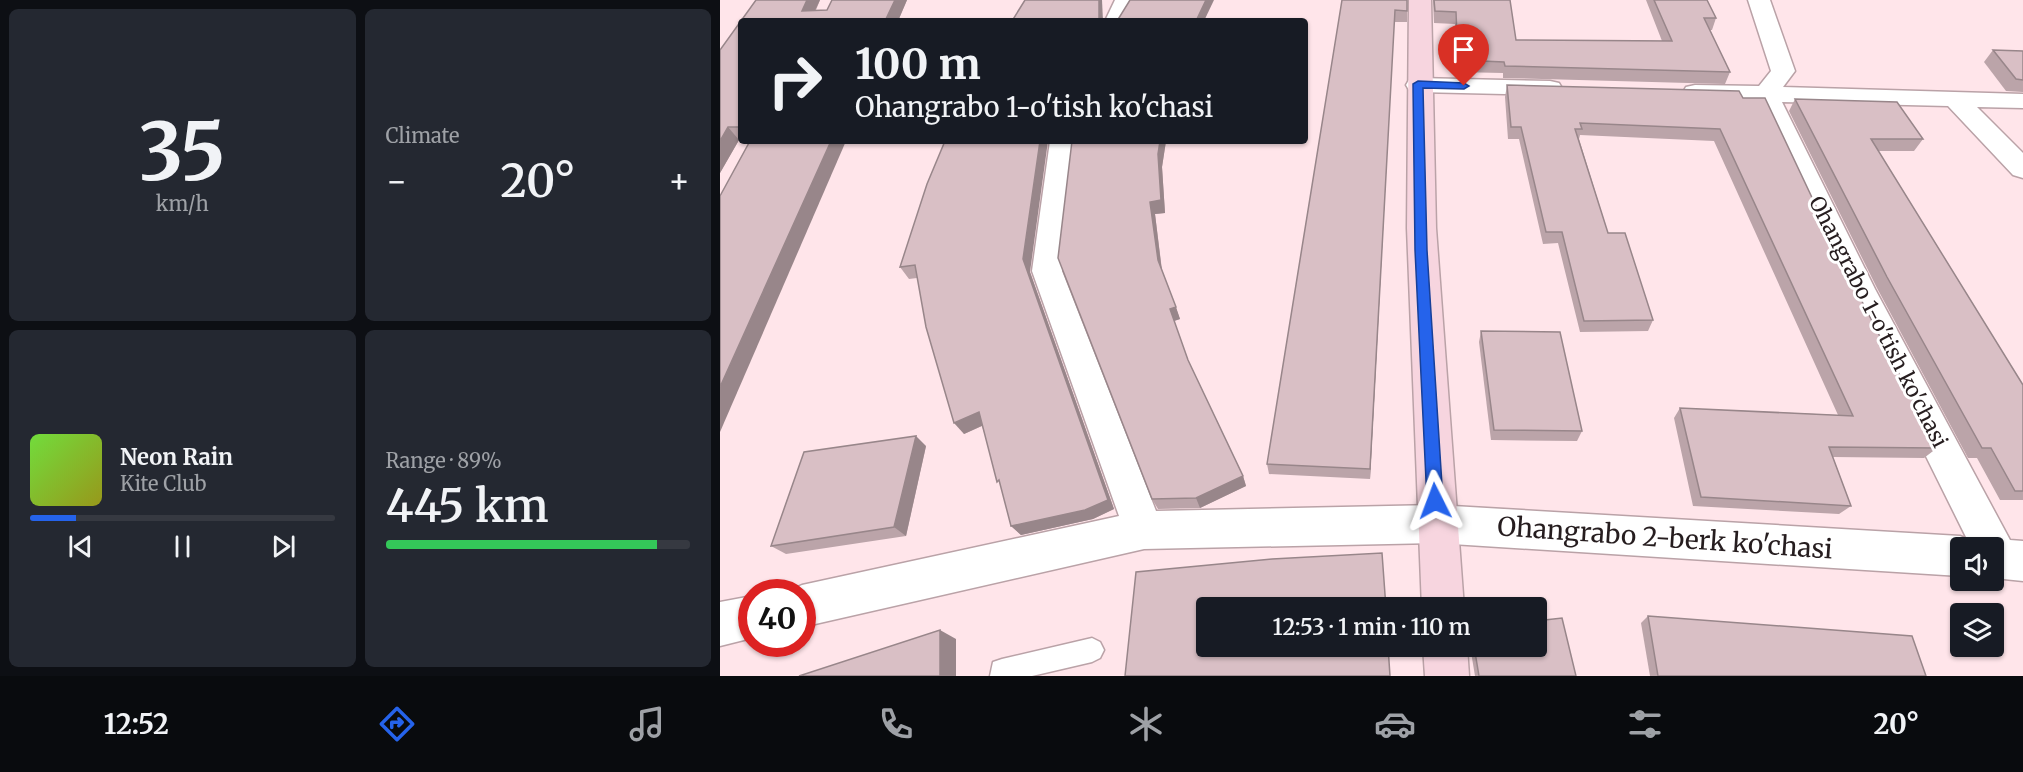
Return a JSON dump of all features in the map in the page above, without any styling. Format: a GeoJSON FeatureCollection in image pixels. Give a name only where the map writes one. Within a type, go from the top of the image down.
{"type":"FeatureCollection","features":[{"type":"Feature","properties":{"kind":"street"},"geometry":{"type":"LineString","coordinates":[[1117,18],[1126,0]]}},
{"type":"Feature","properties":{"kind":"street"},"geometry":{"type":"LineString","coordinates":[[1420,0],[1418,84],[1421,250],[1442,597]]}},
{"type":"Feature","properties":{"kind":"street"},"geometry":{"type":"LineString","coordinates":[[1758,0],[1783,71],[1766,94]]}},
{"type":"Feature","properties":{"kind":"street"},"geometry":{"type":"LineString","coordinates":[[1418,84],[1569,89]]}},
{"type":"Feature","properties":{"kind":"street"},"geometry":{"type":"LineString","coordinates":[[1673,92],[2023,102]]}},
{"type":"Feature","properties":{"kind":"street","name":"Ohangrabo 1-o'tish ko'chasi"},"geometry":{"type":"LineString","coordinates":[[1766,94],[1858,288],[1985,537]]}},
{"type":"Feature","properties":{"kind":"street"},"geometry":{"type":"LineString","coordinates":[[1956,100],[2023,169]]}},
{"type":"Feature","properties":{"kind":"street"},"geometry":{"type":"LineString","coordinates":[[1062,144],[1047,272],[1144,530]]}},
{"type":"Feature","properties":{"kind":"street","name":"Ohangrabo 2-berk ko'chasi"},"geometry":{"type":"LineString","coordinates":[[816,603],[1144,530],[1436,524],[1950,553]]}},
{"type":"Feature","properties":{"kind":"street"},"geometry":{"type":"LineString","coordinates":[[720,624],[738,620]]}},
{"type":"Feature","properties":{"kind":"street"},"geometry":{"type":"LineString","coordinates":[[1446,657],[1447,676]]}},
{"type":"Feature","properties":{"kind":"lane"},"geometry":{"type":"LineString","coordinates":[[1002,676],[1002,671],[1092,650]]}},
{"type":"Feature","properties":{"kind":"building"},"geometry":{"type":"Polygon","coordinates":[[[756,0],[807,0],[802,11],[827,10],[832,0],[895,0],[886,18],[743,18],[756,0]]]}},
{"type":"Feature","properties":{"kind":"building"},"geometry":{"type":"Polygon","coordinates":[[[1025,0],[1099,0],[1099,18],[1014,18],[1025,0]]]}},
{"type":"Feature","properties":{"kind":"building"},"geometry":{"type":"Polygon","coordinates":[[[1130,0],[1206,0],[1197,18],[1119,18],[1130,0]]]}},
{"type":"Feature","properties":{"kind":"building"},"geometry":{"type":"Polygon","coordinates":[[[1342,0],[1407,0],[1407,11],[1395,10],[1370,469],[1267,464],[1342,0]]]}},
{"type":"Feature","properties":{"kind":"building"},"geometry":{"type":"Polygon","coordinates":[[[1434,0],[1510,0],[1516,40],[1672,41],[1654,0],[1707,0],[1716,18],[1704,18],[1730,72],[1505,66],[1504,62],[1458,60],[1456,12],[1435,11],[1434,0]]]}},
{"type":"Feature","properties":{"kind":"building"},"geometry":{"type":"Polygon","coordinates":[[[738,25],[738,127],[728,127],[720,141],[720,50],[738,25]]]}},
{"type":"Feature","properties":{"kind":"building"},"geometry":{"type":"Polygon","coordinates":[[[1993,50],[2023,51],[2023,80],[2016,79],[1993,50]]]}},
{"type":"Feature","properties":{"kind":"building"},"geometry":{"type":"Polygon","coordinates":[[[1507,85],[1739,91],[1743,98],[1765,98],[1850,278],[1937,448],[1829,447],[1851,506],[1701,497],[1680,408],[1853,416],[1720,129],[1580,123],[1582,129],[1575,129],[1608,233],[1625,233],[1653,320],[1584,321],[1562,232],[1546,232],[1521,127],[1511,127],[1507,85]]]}},
{"type":"Feature","properties":{"kind":"building"},"geometry":{"type":"Polygon","coordinates":[[[1795,99],[1897,102],[1923,139],[1871,139],[2023,385],[2023,491],[2015,491],[1991,448],[1982,448],[1887,277],[1795,99]]]}},
{"type":"Feature","properties":{"kind":"building"},"geometry":{"type":"Polygon","coordinates":[[[748,144],[830,144],[720,387],[720,196],[748,144]]]}},
{"type":"Feature","properties":{"kind":"building"},"geometry":{"type":"Polygon","coordinates":[[[944,144],[1040,144],[1023,259],[1108,500],[1085,510],[1011,526],[979,412],[954,423],[926,327],[915,265],[900,267],[927,184],[944,144]]]}},
{"type":"Feature","properties":{"kind":"building"},"geometry":{"type":"Polygon","coordinates":[[[1072,144],[1160,144],[1161,200],[1150,202],[1158,260],[1176,307],[1170,309],[1188,360],[1243,476],[1196,498],[1152,499],[1058,258],[1072,144]]]}},
{"type":"Feature","properties":{"kind":"building"},"geometry":{"type":"Polygon","coordinates":[[[1481,331],[1560,332],[1582,431],[1494,430],[1481,331]]]}},
{"type":"Feature","properties":{"kind":"building"},"geometry":{"type":"Polygon","coordinates":[[[916,436],[894,527],[771,546],[804,452],[916,436]]]}},
{"type":"Feature","properties":{"kind":"building"},"geometry":{"type":"Polygon","coordinates":[[[1382,553],[1385,597],[1196,597],[1196,657],[1389,657],[1390,676],[1125,676],[1136,572],[1272,559],[1382,553]]]}},
{"type":"Feature","properties":{"kind":"building"},"geometry":{"type":"Polygon","coordinates":[[[1648,616],[1912,636],[1926,676],[1658,676],[1648,616]]]}},
{"type":"Feature","properties":{"kind":"building"},"geometry":{"type":"Polygon","coordinates":[[[1562,618],[1576,676],[1479,676],[1476,657],[1547,657],[1547,620],[1562,618]]]}},
{"type":"Feature","properties":{"kind":"building"},"geometry":{"type":"Polygon","coordinates":[[[940,630],[940,676],[799,676],[940,630]]]}},
{"type":"Feature","properties":{"kind":"route"},"geometry":{"type":"LineString","coordinates":[[1435,501],[1421,250],[1418,84],[1464,86]]}}]}
